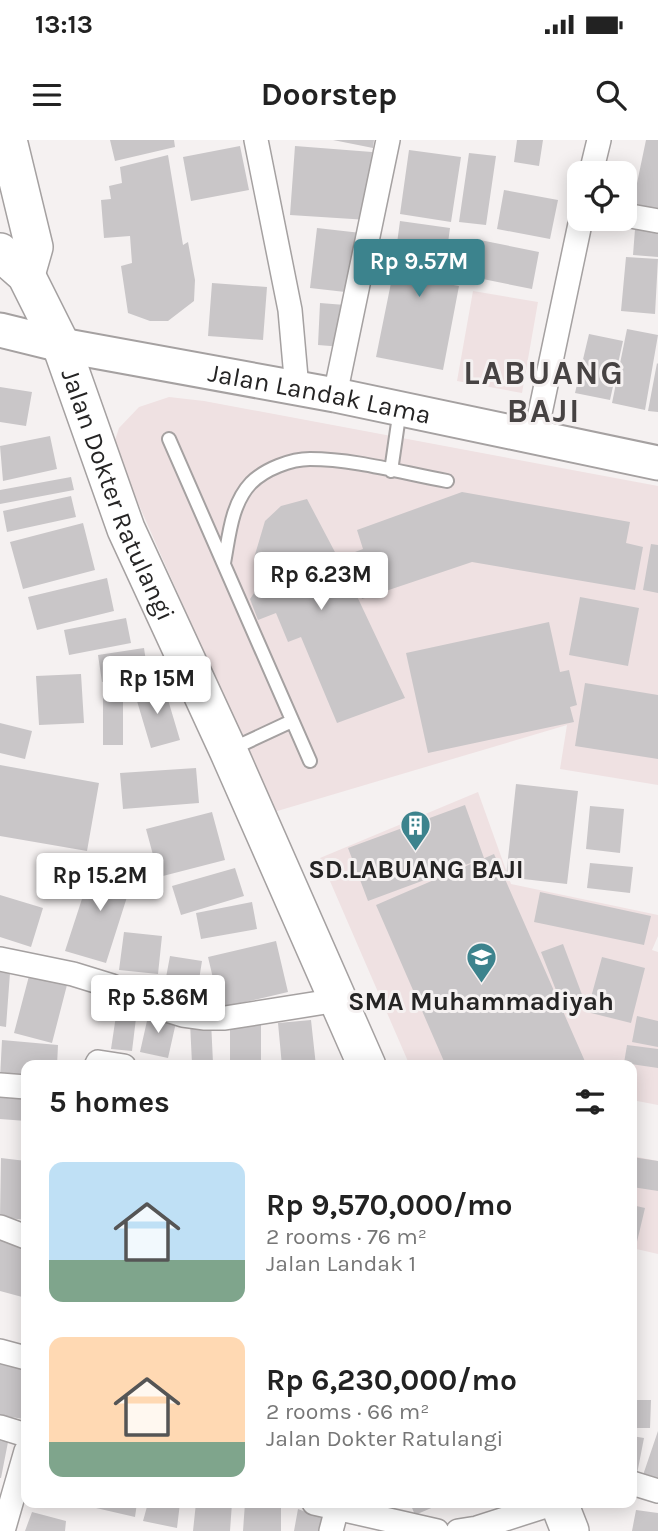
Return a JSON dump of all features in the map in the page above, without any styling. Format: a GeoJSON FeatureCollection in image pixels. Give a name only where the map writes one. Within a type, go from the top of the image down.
{"type":"FeatureCollection","features":[{"type":"Feature","properties":{"kind":"main road"},"geometry":{"type":"LineString","coordinates":[[8,140],[34,247],[13,263]]}},
{"type":"Feature","properties":{"kind":"main road","name":"Jalan Dokter Ratulangi"},"geometry":{"type":"LineString","coordinates":[[13,263],[61,345],[126,529],[228,750],[338,1000],[359,1060]]}},
{"type":"Feature","properties":{"kind":"main road","name":"Jalan Landak Lama"},"geometry":{"type":"LineString","coordinates":[[0,330],[61,345],[335,395],[658,463]]}},
{"type":"Feature","properties":{"kind":"main road"},"geometry":{"type":"LineString","coordinates":[[559,1508],[570,1531]]}},
{"type":"Feature","properties":{"kind":"street"},"geometry":{"type":"LineString","coordinates":[[256,140],[290,310],[297,389]]}},
{"type":"Feature","properties":{"kind":"street"},"geometry":{"type":"LineString","coordinates":[[335,395],[388,140]]}},
{"type":"Feature","properties":{"kind":"street"},"geometry":{"type":"LineString","coordinates":[[594,161],[599,140]]}},
{"type":"Feature","properties":{"kind":"street"},"geometry":{"type":"LineString","coordinates":[[637,217],[658,221]]}},
{"type":"Feature","properties":{"kind":"street"},"geometry":{"type":"LineString","coordinates":[[536,437],[579,231]]}},
{"type":"Feature","properties":{"kind":"street"},"geometry":{"type":"LineString","coordinates":[[0,959],[73,974],[112,986],[144,1003],[183,1015],[205,1018],[225,1018],[338,1000]]}},
{"type":"Feature","properties":{"kind":"street"},"geometry":{"type":"LineString","coordinates":[[0,1085],[21,1087]]}},
{"type":"Feature","properties":{"kind":"street"},"geometry":{"type":"LineString","coordinates":[[0,1227],[21,1235]]}},
{"type":"Feature","properties":{"kind":"street"},"geometry":{"type":"LineString","coordinates":[[0,1351],[21,1357]]}},
{"type":"Feature","properties":{"kind":"street"},"geometry":{"type":"LineString","coordinates":[[0,1427],[21,1433]]}},
{"type":"Feature","properties":{"kind":"street"},"geometry":{"type":"LineString","coordinates":[[3,1531],[21,1468]]}},
{"type":"Feature","properties":{"kind":"street"},"geometry":{"type":"LineString","coordinates":[[637,1485],[658,1491]]}},
{"type":"Feature","properties":{"kind":"street"},"geometry":{"type":"LineString","coordinates":[[331,1531],[337,1508],[437,1531]]}},
{"type":"Feature","properties":{"kind":"street"},"geometry":{"type":"LineString","coordinates":[[458,1531],[477,1528],[541,1508]]}},
{"type":"Feature","properties":{"kind":"lane"},"geometry":{"type":"LineString","coordinates":[[391,471],[400,409]]}},
{"type":"Feature","properties":{"kind":"lane"},"geometry":{"type":"LineString","coordinates":[[169,439],[310,761]]}},
{"type":"Feature","properties":{"kind":"lane"},"geometry":{"type":"LineString","coordinates":[[224,563],[234,513],[251,483],[277,466],[307,459],[350,463],[447,481]]}},
{"type":"Feature","properties":{"kind":"lane"},"geometry":{"type":"LineString","coordinates":[[228,750],[292,721]]}},
{"type":"Feature","properties":{"kind":"shaded area"},"geometry":{"type":"Polygon","coordinates":[[[473,291],[538,302],[522,393],[457,381],[473,291]]]}},
{"type":"Feature","properties":{"kind":"shaded area"},"geometry":{"type":"Polygon","coordinates":[[[169,397],[204,401],[658,486],[658,785],[560,769],[567,725],[274,812],[113,446],[119,428],[139,407],[169,397]]]}},
{"type":"Feature","properties":{"kind":"shaded area"},"geometry":{"type":"Polygon","coordinates":[[[478,792],[511,884],[658,915],[658,936],[652,950],[658,952],[658,1105],[637,1101],[637,1060],[407,1060],[320,858],[478,792]]]}},
{"type":"Feature","properties":{"kind":"shaded area"},"geometry":{"type":"Polygon","coordinates":[[[637,1157],[658,1161],[658,1254],[637,1249],[637,1157]]]}},
{"type":"Feature","properties":{"kind":"building"},"geometry":{"type":"Polygon","coordinates":[[[110,140],[174,140],[175,147],[115,161],[110,140]]]}},
{"type":"Feature","properties":{"kind":"building"},"geometry":{"type":"Polygon","coordinates":[[[333,140],[374,140],[373,148],[333,140]]]}},
{"type":"Feature","properties":{"kind":"building"},"geometry":{"type":"Polygon","coordinates":[[[517,140],[543,140],[539,166],[514,162],[517,140]]]}},
{"type":"Feature","properties":{"kind":"building"},"geometry":{"type":"Polygon","coordinates":[[[646,140],[658,140],[658,212],[637,208],[637,183],[646,140]]]}},
{"type":"Feature","properties":{"kind":"building"},"geometry":{"type":"Polygon","coordinates":[[[240,146],[249,190],[191,201],[183,157],[240,146]]]}},
{"type":"Feature","properties":{"kind":"building"},"geometry":{"type":"Polygon","coordinates":[[[295,146],[372,152],[368,220],[290,215],[295,146]]]}},
{"type":"Feature","properties":{"kind":"building"},"geometry":{"type":"Polygon","coordinates":[[[409,150],[461,157],[451,222],[400,214],[409,150]]]}},
{"type":"Feature","properties":{"kind":"building"},"geometry":{"type":"Polygon","coordinates":[[[469,153],[496,156],[486,225],[459,222],[469,153]]]}},
{"type":"Feature","properties":{"kind":"building"},"geometry":{"type":"Polygon","coordinates":[[[168,155],[183,245],[188,242],[195,280],[194,301],[168,321],[150,321],[128,313],[121,266],[132,263],[130,236],[104,238],[101,200],[111,199],[109,186],[122,183],[120,167],[168,155]]]}},
{"type":"Feature","properties":{"kind":"building"},"geometry":{"type":"Polygon","coordinates":[[[504,190],[558,200],[550,239],[497,229],[504,190]]]}},
{"type":"Feature","properties":{"kind":"building"},"geometry":{"type":"Polygon","coordinates":[[[400,221],[450,228],[443,280],[405,276],[459,286],[443,370],[376,357],[393,273],[400,221]]]}},
{"type":"Feature","properties":{"kind":"building"},"geometry":{"type":"Polygon","coordinates":[[[317,228],[361,233],[354,293],[310,288],[317,228]]]}},
{"type":"Feature","properties":{"kind":"building"},"geometry":{"type":"Polygon","coordinates":[[[658,230],[658,257],[633,255],[635,231],[658,230]]]}},
{"type":"Feature","properties":{"kind":"building"},"geometry":{"type":"Polygon","coordinates":[[[475,239],[539,252],[532,289],[468,276],[475,239]]]}},
{"type":"Feature","properties":{"kind":"building"},"geometry":{"type":"Polygon","coordinates":[[[626,257],[658,259],[655,314],[621,311],[626,257]]]}},
{"type":"Feature","properties":{"kind":"building"},"geometry":{"type":"Polygon","coordinates":[[[212,283],[267,287],[263,340],[208,336],[212,283]]]}},
{"type":"Feature","properties":{"kind":"building"},"geometry":{"type":"Polygon","coordinates":[[[320,303],[345,305],[343,347],[318,345],[320,303]]]}},
{"type":"Feature","properties":{"kind":"building"},"geometry":{"type":"Polygon","coordinates":[[[627,329],[658,335],[645,410],[612,403],[627,329]]]}},
{"type":"Feature","properties":{"kind":"building"},"geometry":{"type":"Polygon","coordinates":[[[589,334],[623,341],[610,400],[575,393],[589,334]]]}},
{"type":"Feature","properties":{"kind":"building"},"geometry":{"type":"Polygon","coordinates":[[[658,364],[658,412],[648,411],[658,364]]]}},
{"type":"Feature","properties":{"kind":"building"},"geometry":{"type":"Polygon","coordinates":[[[0,387],[32,392],[26,426],[0,422],[0,387]]]}},
{"type":"Feature","properties":{"kind":"building"},"geometry":{"type":"Polygon","coordinates":[[[50,436],[57,469],[3,481],[0,446],[50,436]]]}},
{"type":"Feature","properties":{"kind":"building"},"geometry":{"type":"Polygon","coordinates":[[[71,477],[74,490],[0,504],[0,490],[71,477]]]}},
{"type":"Feature","properties":{"kind":"building"},"geometry":{"type":"Polygon","coordinates":[[[462,492],[630,522],[626,543],[643,547],[635,590],[472,562],[362,599],[347,555],[363,549],[357,530],[462,492]]]}},
{"type":"Feature","properties":{"kind":"building"},"geometry":{"type":"Polygon","coordinates":[[[71,496],[76,517],[7,532],[3,511],[71,496]]]}},
{"type":"Feature","properties":{"kind":"building"},"geometry":{"type":"Polygon","coordinates":[[[307,499],[346,573],[405,698],[337,723],[301,637],[288,642],[276,613],[258,620],[250,599],[254,593],[254,558],[265,521],[281,506],[307,499]]]}},
{"type":"Feature","properties":{"kind":"building"},"geometry":{"type":"Polygon","coordinates":[[[83,523],[95,570],[23,589],[10,542],[83,523]]]}},
{"type":"Feature","properties":{"kind":"building"},"geometry":{"type":"Polygon","coordinates":[[[651,544],[658,545],[658,593],[643,590],[651,544]]]}},
{"type":"Feature","properties":{"kind":"building"},"geometry":{"type":"Polygon","coordinates":[[[107,578],[114,611],[37,630],[28,597],[107,578]]]}},
{"type":"Feature","properties":{"kind":"building"},"geometry":{"type":"Polygon","coordinates":[[[580,597],[639,608],[628,666],[569,655],[580,597]]]}},
{"type":"Feature","properties":{"kind":"building"},"geometry":{"type":"Polygon","coordinates":[[[126,618],[131,643],[69,655],[64,630],[126,618]]]}},
{"type":"Feature","properties":{"kind":"building"},"geometry":{"type":"Polygon","coordinates":[[[549,622],[560,672],[569,670],[577,705],[570,707],[574,722],[428,753],[406,653],[549,622]]]}},
{"type":"Feature","properties":{"kind":"building"},"geometry":{"type":"Polygon","coordinates":[[[144,648],[148,675],[102,682],[98,655],[144,648]]]}},
{"type":"Feature","properties":{"kind":"building"},"geometry":{"type":"Polygon","coordinates":[[[81,674],[84,723],[39,725],[36,676],[81,674]]]}},
{"type":"Feature","properties":{"kind":"building"},"geometry":{"type":"Polygon","coordinates":[[[163,683],[180,740],[151,748],[134,691],[163,683]]]}},
{"type":"Feature","properties":{"kind":"building"},"geometry":{"type":"Polygon","coordinates":[[[585,683],[658,695],[658,759],[575,746],[585,683]]]}},
{"type":"Feature","properties":{"kind":"building"},"geometry":{"type":"Polygon","coordinates":[[[103,690],[123,690],[123,745],[103,745],[103,690]]]}},
{"type":"Feature","properties":{"kind":"building"},"geometry":{"type":"Polygon","coordinates":[[[0,723],[32,731],[25,759],[0,753],[0,723]]]}},
{"type":"Feature","properties":{"kind":"building"},"geometry":{"type":"Polygon","coordinates":[[[0,765],[99,783],[87,851],[0,836],[0,765]]]}},
{"type":"Feature","properties":{"kind":"building"},"geometry":{"type":"Polygon","coordinates":[[[196,768],[199,803],[123,809],[120,773],[196,768]]]}},
{"type":"Feature","properties":{"kind":"building"},"geometry":{"type":"Polygon","coordinates":[[[516,784],[578,791],[567,884],[506,877],[516,784]]]}},
{"type":"Feature","properties":{"kind":"building","name":"SD.LABUANG BAJI"},"geometry":{"type":"Polygon","coordinates":[[[465,805],[484,858],[368,901],[348,848],[465,805]]]}},
{"type":"Feature","properties":{"kind":"building"},"geometry":{"type":"Polygon","coordinates":[[[590,806],[624,809],[620,853],[586,849],[590,806]]]}},
{"type":"Feature","properties":{"kind":"building"},"geometry":{"type":"Polygon","coordinates":[[[212,812],[225,860],[159,877],[146,829],[212,812]]]}},
{"type":"Feature","properties":{"kind":"building","name":"SMA Muhammadiyah"},"geometry":{"type":"Polygon","coordinates":[[[494,854],[584,1060],[443,1060],[376,905],[494,854]]]}},
{"type":"Feature","properties":{"kind":"building"},"geometry":{"type":"Polygon","coordinates":[[[52,857],[79,861],[74,898],[46,895],[52,857]]]}},
{"type":"Feature","properties":{"kind":"building"},"geometry":{"type":"Polygon","coordinates":[[[94,862],[134,875],[106,963],[65,951],[94,862]]]}},
{"type":"Feature","properties":{"kind":"building"},"geometry":{"type":"Polygon","coordinates":[[[590,863],[633,867],[630,893],[587,888],[590,863]]]}},
{"type":"Feature","properties":{"kind":"building"},"geometry":{"type":"Polygon","coordinates":[[[235,868],[244,896],[181,915],[172,886],[235,868]]]}},
{"type":"Feature","properties":{"kind":"building"},"geometry":{"type":"Polygon","coordinates":[[[540,892],[651,916],[644,945],[534,922],[540,892]]]}},
{"type":"Feature","properties":{"kind":"building"},"geometry":{"type":"Polygon","coordinates":[[[0,895],[43,908],[31,947],[0,937],[0,895]]]}},
{"type":"Feature","properties":{"kind":"building"},"geometry":{"type":"Polygon","coordinates":[[[252,902],[257,929],[201,939],[196,913],[252,902]]]}},
{"type":"Feature","properties":{"kind":"building"},"geometry":{"type":"Polygon","coordinates":[[[124,932],[162,936],[158,974],[119,970],[124,932]]]}},
{"type":"Feature","properties":{"kind":"building"},"geometry":{"type":"Polygon","coordinates":[[[276,941],[288,992],[220,1008],[208,957],[276,941]]]}},
{"type":"Feature","properties":{"kind":"building"},"geometry":{"type":"Polygon","coordinates":[[[563,944],[584,1000],[563,1008],[541,952],[563,944]]]}},
{"type":"Feature","properties":{"kind":"building"},"geometry":{"type":"Polygon","coordinates":[[[170,956],[202,961],[195,1005],[162,999],[170,956]]]}},
{"type":"Feature","properties":{"kind":"building"},"geometry":{"type":"Polygon","coordinates":[[[602,957],[645,968],[631,1023],[587,1012],[602,957]]]}},
{"type":"Feature","properties":{"kind":"building"},"geometry":{"type":"Polygon","coordinates":[[[0,972],[10,973],[6,1027],[0,1026],[0,972]]]}},
{"type":"Feature","properties":{"kind":"building"},"geometry":{"type":"Polygon","coordinates":[[[29,976],[67,985],[52,1043],[14,1033],[29,976]]]}},
{"type":"Feature","properties":{"kind":"building"},"geometry":{"type":"Polygon","coordinates":[[[117,1009],[137,1010],[132,1051],[111,1049],[117,1009]]]}},
{"type":"Feature","properties":{"kind":"building"},"geometry":{"type":"Polygon","coordinates":[[[149,1012],[177,1018],[168,1058],[140,1052],[149,1012]]]}},
{"type":"Feature","properties":{"kind":"building"},"geometry":{"type":"Polygon","coordinates":[[[637,1016],[658,1021],[658,1047],[632,1042],[637,1016]]]}},
{"type":"Feature","properties":{"kind":"building"},"geometry":{"type":"Polygon","coordinates":[[[311,1020],[315,1060],[281,1060],[278,1023],[311,1020]]]}},
{"type":"Feature","properties":{"kind":"building"},"geometry":{"type":"Polygon","coordinates":[[[211,1021],[213,1060],[192,1060],[190,1022],[211,1021]]]}},
{"type":"Feature","properties":{"kind":"building"},"geometry":{"type":"Polygon","coordinates":[[[230,1022],[261,1022],[261,1060],[230,1060],[230,1022]]]}},
{"type":"Feature","properties":{"kind":"building"},"geometry":{"type":"Polygon","coordinates":[[[2,1040],[58,1045],[57,1060],[21,1060],[21,1080],[0,1078],[2,1040]]]}},
{"type":"Feature","properties":{"kind":"building"},"geometry":{"type":"Polygon","coordinates":[[[627,1045],[658,1049],[658,1068],[637,1065],[637,1060],[624,1060],[627,1045]]]}},
{"type":"Feature","properties":{"kind":"building"},"geometry":{"type":"Polygon","coordinates":[[[0,1089],[21,1091],[21,1121],[0,1119],[0,1089]]]}},
{"type":"Feature","properties":{"kind":"building"},"geometry":{"type":"Polygon","coordinates":[[[1,1158],[21,1160],[21,1219],[0,1217],[1,1158]]]}},
{"type":"Feature","properties":{"kind":"building"},"geometry":{"type":"Polygon","coordinates":[[[637,1158],[658,1161],[658,1191],[637,1188],[637,1158]]]}},
{"type":"Feature","properties":{"kind":"building"},"geometry":{"type":"Polygon","coordinates":[[[637,1206],[645,1208],[637,1242],[637,1206]]]}},
{"type":"Feature","properties":{"kind":"building"},"geometry":{"type":"Polygon","coordinates":[[[0,1234],[21,1239],[21,1297],[0,1291],[0,1234]]]}},
{"type":"Feature","properties":{"kind":"building"},"geometry":{"type":"Polygon","coordinates":[[[0,1358],[21,1362],[21,1419],[0,1415],[0,1358]]]}},
{"type":"Feature","properties":{"kind":"building"},"geometry":{"type":"Polygon","coordinates":[[[637,1400],[651,1400],[650,1428],[637,1428],[637,1400]]]}},
{"type":"Feature","properties":{"kind":"building"},"geometry":{"type":"Polygon","coordinates":[[[658,1431],[658,1483],[642,1478],[658,1431]]]}},
{"type":"Feature","properties":{"kind":"building"},"geometry":{"type":"Polygon","coordinates":[[[637,1437],[644,1438],[637,1474],[637,1437]]]}},
{"type":"Feature","properties":{"kind":"building"},"geometry":{"type":"Polygon","coordinates":[[[0,1440],[8,1442],[1,1478],[0,1478],[0,1440]]]}},
{"type":"Feature","properties":{"kind":"building"},"geometry":{"type":"Polygon","coordinates":[[[96,1508],[136,1508],[135,1517],[96,1508]]]}},
{"type":"Feature","properties":{"kind":"building"},"geometry":{"type":"Polygon","coordinates":[[[147,1508],[179,1508],[177,1528],[143,1521],[147,1508]]]}},
{"type":"Feature","properties":{"kind":"building"},"geometry":{"type":"Polygon","coordinates":[[[195,1508],[232,1508],[230,1531],[193,1531],[195,1508]]]}},
{"type":"Feature","properties":{"kind":"building"},"geometry":{"type":"Polygon","coordinates":[[[245,1508],[281,1508],[281,1531],[243,1531],[245,1508]]]}},
{"type":"Feature","properties":{"kind":"building"},"geometry":{"type":"Polygon","coordinates":[[[412,1508],[431,1508],[415,1515],[412,1508]]]}},
{"type":"Feature","properties":{"kind":"building"},"geometry":{"type":"Polygon","coordinates":[[[298,1509],[324,1519],[323,1531],[294,1531],[298,1509]]]}},
{"type":"Feature","properties":{"kind":"building"},"geometry":{"type":"Polygon","coordinates":[[[636,1510],[658,1513],[658,1531],[632,1531],[636,1510]]]}},
{"type":"Feature","properties":{"kind":"building"},"geometry":{"type":"Polygon","coordinates":[[[32,1512],[66,1521],[65,1531],[25,1531],[32,1512]]]}},
{"type":"Feature","properties":{"kind":"place","name":"SD.LABUANG BAJI"},"geometry":{"type":"Point","coordinates":[416,853]}},
{"type":"Feature","properties":{"kind":"place","name":"SMA Muhammadiyah"},"geometry":{"type":"Point","coordinates":[481,985]}},
{"type":"Feature","properties":{"kind":"district","name":"LABUANG BAJI"},"geometry":{"type":"Point","coordinates":[544,392]}}]}
